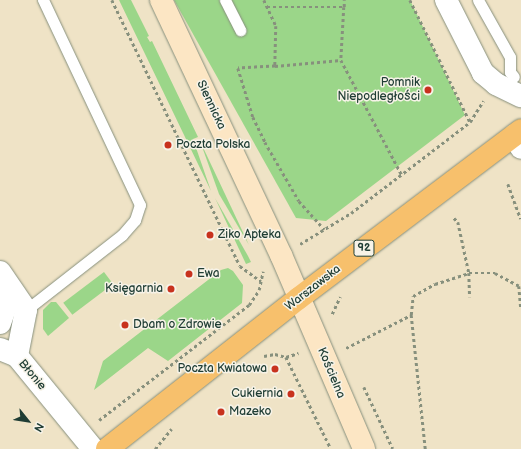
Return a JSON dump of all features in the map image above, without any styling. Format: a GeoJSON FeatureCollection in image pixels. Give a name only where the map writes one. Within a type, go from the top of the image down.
{"type":"FeatureCollection","features":[{"type":"Feature","properties":{"kind":"main road","name":"Siennicka"},"geometry":{"type":"LineString","coordinates":[[161,0],[272,236],[299,298]]}},
{"type":"Feature","properties":{"kind":"main road","name":"Warszawska"},"geometry":{"type":"LineString","coordinates":[[107,449],[299,298],[519,138]]}},
{"type":"Feature","properties":{"kind":"main road","name":"Kościelna"},"geometry":{"type":"LineString","coordinates":[[299,298],[364,449]]}},
{"type":"Feature","properties":{"kind":"street"},"geometry":{"type":"LineString","coordinates":[[446,0],[478,66],[496,84],[518,87]]}},
{"type":"Feature","properties":{"kind":"street"},"geometry":{"type":"LineString","coordinates":[[0,272],[11,291],[26,310]]}},
{"type":"Feature","properties":{"kind":"street"},"geometry":{"type":"LineString","coordinates":[[0,323],[11,291]]}},
{"type":"Feature","properties":{"kind":"street","name":"Błonie"},"geometry":{"type":"LineString","coordinates":[[26,310],[8,353],[93,449]]}},
{"type":"Feature","properties":{"kind":"lane"},"geometry":{"type":"LineString","coordinates":[[26,310],[126,232],[136,220],[140,205],[43,0]]}},
{"type":"Feature","properties":{"kind":"lane"},"geometry":{"type":"LineString","coordinates":[[225,0],[240,30]]}},
{"type":"Feature","properties":{"kind":"lane"},"geometry":{"type":"LineString","coordinates":[[478,0],[510,56],[510,72],[518,87]]}},
{"type":"Feature","properties":{"kind":"path"},"geometry":{"type":"LineString","coordinates":[[112,0],[240,266],[262,281]]}},
{"type":"Feature","properties":{"kind":"path"},"geometry":{"type":"LineString","coordinates":[[264,0],[276,26],[275,66]]}},
{"type":"Feature","properties":{"kind":"path"},"geometry":{"type":"LineString","coordinates":[[344,0],[340,60],[402,175]]}},
{"type":"Feature","properties":{"kind":"path"},"geometry":{"type":"LineString","coordinates":[[410,0],[470,122]]}},
{"type":"Feature","properties":{"kind":"path"},"geometry":{"type":"LineString","coordinates":[[267,6],[344,7]]}},
{"type":"Feature","properties":{"kind":"path"},"geometry":{"type":"LineString","coordinates":[[324,229],[299,201],[265,142],[253,117],[238,68],[340,60]]}},
{"type":"Feature","properties":{"kind":"path"},"geometry":{"type":"LineString","coordinates":[[317,235],[324,229],[352,213],[470,122],[484,98]]}},
{"type":"Feature","properties":{"kind":"path"},"geometry":{"type":"LineString","coordinates":[[508,184],[521,219]]}},
{"type":"Feature","properties":{"kind":"path"},"geometry":{"type":"LineString","coordinates":[[454,218],[458,222],[469,273],[470,297]]}},
{"type":"Feature","properties":{"kind":"path"},"geometry":{"type":"LineString","coordinates":[[97,422],[249,305],[262,281],[263,266]]}},
{"type":"Feature","properties":{"kind":"path"},"geometry":{"type":"LineString","coordinates":[[425,449],[411,315],[413,296],[435,284],[469,273],[495,273],[519,286],[521,307]]}},
{"type":"Feature","properties":{"kind":"path"},"geometry":{"type":"LineString","coordinates":[[332,320],[333,308],[343,295]]}},
{"type":"Feature","properties":{"kind":"path"},"geometry":{"type":"LineString","coordinates":[[346,348],[411,315]]}},
{"type":"Feature","properties":{"kind":"path"},"geometry":{"type":"LineString","coordinates":[[259,359],[270,354],[286,357],[294,354]]}},
{"type":"Feature","properties":{"kind":"path"},"geometry":{"type":"LineString","coordinates":[[286,357],[331,449]]}},
{"type":"Feature","properties":{"kind":"path"},"geometry":{"type":"LineString","coordinates":[[155,449],[174,426]]}},
{"type":"Feature","properties":{"kind":"green space"},"geometry":{"type":"Polygon","coordinates":[[[119,0],[131,0],[149,36],[147,37],[150,42],[152,41],[198,137],[193,139],[211,191],[119,0]]]}},
{"type":"Feature","properties":{"kind":"green space"},"geometry":{"type":"Polygon","coordinates":[[[174,0],[410,0],[465,115],[326,221],[296,218],[174,0]]]}},
{"type":"Feature","properties":{"kind":"green space"},"geometry":{"type":"Polygon","coordinates":[[[200,141],[249,245],[219,194],[200,141]]]}},
{"type":"Feature","properties":{"kind":"green space"},"geometry":{"type":"Polygon","coordinates":[[[215,198],[248,256],[251,262],[246,264],[215,198]]]}},
{"type":"Feature","properties":{"kind":"green space"},"geometry":{"type":"Polygon","coordinates":[[[228,268],[233,271],[243,285],[242,303],[168,361],[148,348],[94,390],[103,361],[221,270],[228,268]]]}},
{"type":"Feature","properties":{"kind":"green space"},"geometry":{"type":"Polygon","coordinates":[[[104,272],[113,284],[72,315],[63,303],[104,272]]]}},
{"type":"Feature","properties":{"kind":"green space"},"geometry":{"type":"Polygon","coordinates":[[[51,302],[56,302],[69,318],[48,336],[43,329],[43,310],[51,302]]]}},
{"type":"Feature","properties":{"kind":"place","name":"Pomnik Niepodległości"},"geometry":{"type":"Point","coordinates":[428,90]}},
{"type":"Feature","properties":{"kind":"place","name":"Poczta Polska"},"geometry":{"type":"Point","coordinates":[168,145]}},
{"type":"Feature","properties":{"kind":"place","name":"Ziko Apteka"},"geometry":{"type":"Point","coordinates":[210,235]}},
{"type":"Feature","properties":{"kind":"place","name":"Ewa"},"geometry":{"type":"Point","coordinates":[189,274]}},
{"type":"Feature","properties":{"kind":"place","name":"Księgarnia"},"geometry":{"type":"Point","coordinates":[171,289]}},
{"type":"Feature","properties":{"kind":"place","name":"Dbam o Zdrowie"},"geometry":{"type":"Point","coordinates":[125,325]}},
{"type":"Feature","properties":{"kind":"place","name":"Poczta Kwiatowa"},"geometry":{"type":"Point","coordinates":[275,369]}},
{"type":"Feature","properties":{"kind":"place","name":"Cukiernia"},"geometry":{"type":"Point","coordinates":[291,394]}},
{"type":"Feature","properties":{"kind":"place","name":"Mazeko"},"geometry":{"type":"Point","coordinates":[221,412]}}]}
